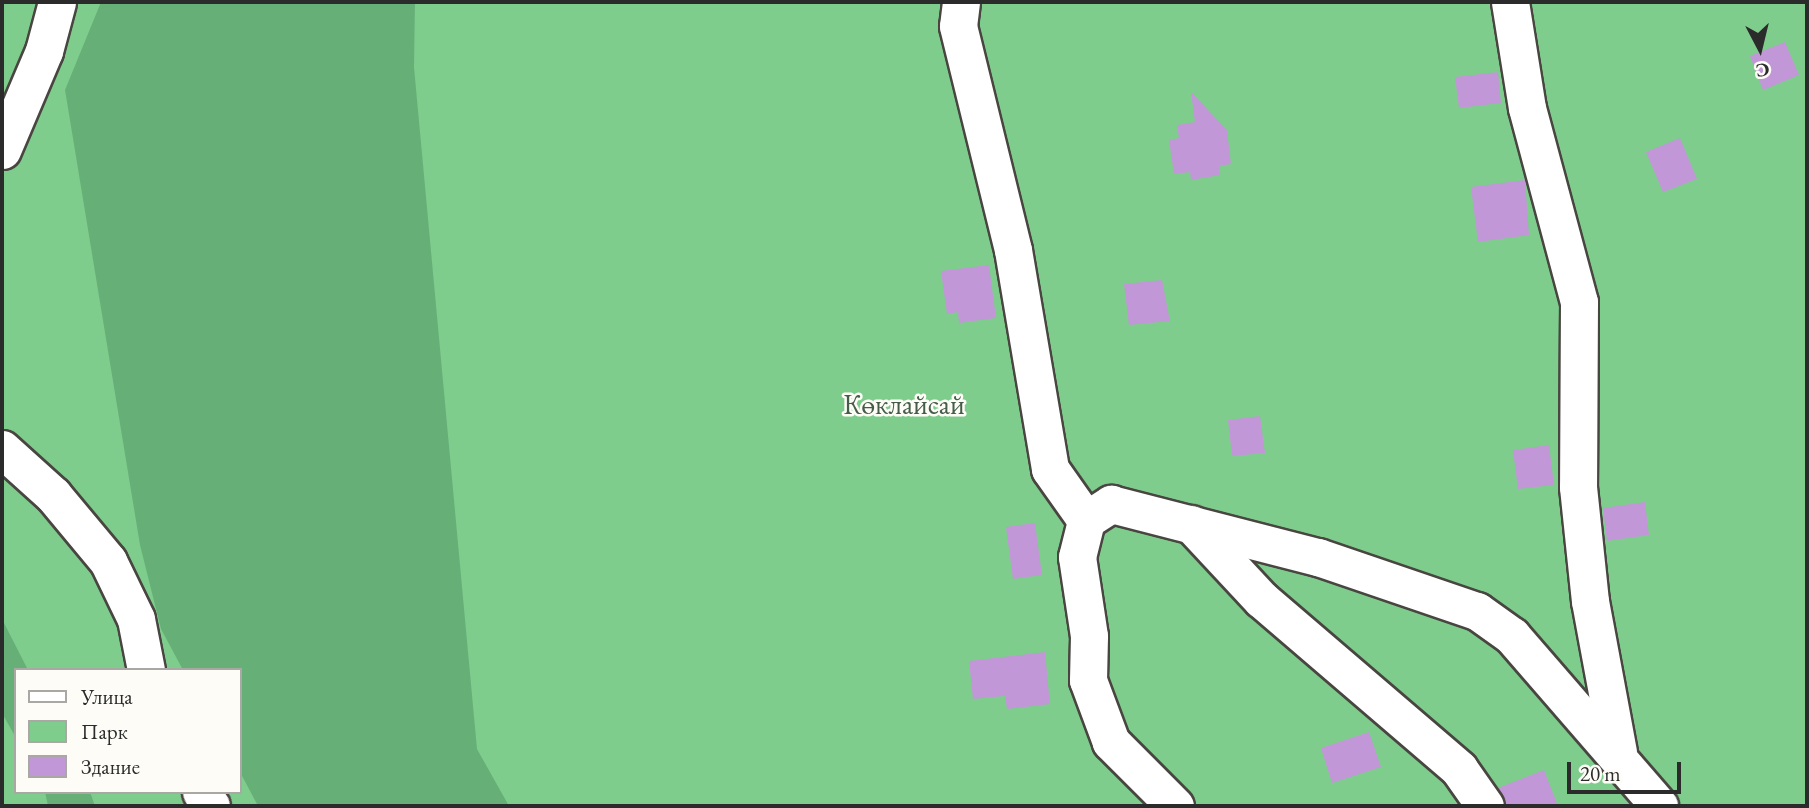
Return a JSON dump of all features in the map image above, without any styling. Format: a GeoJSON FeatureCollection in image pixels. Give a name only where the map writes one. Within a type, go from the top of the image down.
{"type":"FeatureCollection","features":[{"type":"Feature","properties":{"kind":"street"},"geometry":{"type":"LineString","coordinates":[[2,150],[44,51],[57,2]]}},
{"type":"Feature","properties":{"kind":"street"},"geometry":{"type":"LineString","coordinates":[[961,2],[958,26],[1013,250],[1050,468],[1086,520]]}},
{"type":"Feature","properties":{"kind":"street"},"geometry":{"type":"LineString","coordinates":[[1510,2],[1527,108],[1579,302],[1578,487],[1590,601],[1618,752]]}},
{"type":"Feature","properties":{"kind":"street"},"geometry":{"type":"LineString","coordinates":[[2,449],[53,495],[107,561],[136,619],[146,668]]}},
{"type":"Feature","properties":{"kind":"street"},"geometry":{"type":"LineString","coordinates":[[1175,806],[1111,742],[1096,713],[1077,557],[1086,520],[1111,504],[1318,557],[1477,611],[1512,636],[1618,752],[1659,806]]}},
{"type":"Feature","properties":{"kind":"street"},"geometry":{"type":"LineString","coordinates":[[1191,524],[1261,599],[1459,769],[1485,806]]}},
{"type":"Feature","properties":{"kind":"green space","name":"Көклайсай"},"geometry":{"type":"Polygon","coordinates":[[[2,2],[1807,2],[1807,806],[2,806],[2,2]]]}},
{"type":"Feature","properties":{"kind":"green space"},"geometry":{"type":"Polygon","coordinates":[[[101,2],[415,2],[414,67],[477,749],[509,806],[258,806],[242,776],[242,668],[182,668],[161,629],[140,545],[65,90],[101,2]]]}},
{"type":"Feature","properties":{"kind":"green space"},"geometry":{"type":"Polygon","coordinates":[[[2,619],[27,668],[14,668],[14,734],[2,713],[2,619]]]}},
{"type":"Feature","properties":{"kind":"green space"},"geometry":{"type":"Polygon","coordinates":[[[45,794],[91,794],[95,806],[48,806],[45,794]]]}},
{"type":"Feature","properties":{"kind":"building"},"geometry":{"type":"Polygon","coordinates":[[[1785,42],[1799,75],[1763,90],[1750,56],[1785,42]]]}},
{"type":"Feature","properties":{"kind":"building"},"geometry":{"type":"Polygon","coordinates":[[[1498,72],[1501,103],[1459,108],[1455,77],[1498,72]]]}},
{"type":"Feature","properties":{"kind":"building"},"geometry":{"type":"Polygon","coordinates":[[[1191,92],[1227,130],[1231,164],[1219,166],[1220,175],[1191,180],[1190,172],[1174,174],[1169,140],[1179,138],[1177,125],[1195,122],[1191,92]]]}},
{"type":"Feature","properties":{"kind":"building"},"geometry":{"type":"Polygon","coordinates":[[[1680,138],[1697,179],[1663,192],[1646,152],[1680,138]]]}},
{"type":"Feature","properties":{"kind":"building"},"geometry":{"type":"Polygon","coordinates":[[[1525,180],[1529,235],[1478,242],[1471,187],[1525,180]]]}},
{"type":"Feature","properties":{"kind":"building"},"geometry":{"type":"Polygon","coordinates":[[[989,265],[996,318],[959,323],[958,312],[947,314],[941,271],[989,265]]]}},
{"type":"Feature","properties":{"kind":"building"},"geometry":{"type":"Polygon","coordinates":[[[1162,280],[1170,321],[1129,325],[1124,284],[1162,280]]]}},
{"type":"Feature","properties":{"kind":"building"},"geometry":{"type":"Polygon","coordinates":[[[1260,416],[1265,453],[1232,456],[1228,420],[1260,416]]]}},
{"type":"Feature","properties":{"kind":"building"},"geometry":{"type":"Polygon","coordinates":[[[1549,445],[1554,485],[1518,489],[1513,450],[1549,445]]]}},
{"type":"Feature","properties":{"kind":"building"},"geometry":{"type":"Polygon","coordinates":[[[1645,502],[1649,535],[1607,541],[1603,508],[1645,502]]]}},
{"type":"Feature","properties":{"kind":"building"},"geometry":{"type":"Polygon","coordinates":[[[1035,523],[1042,575],[1013,579],[1006,527],[1035,523]]]}},
{"type":"Feature","properties":{"kind":"building"},"geometry":{"type":"Polygon","coordinates":[[[1045,652],[1050,704],[1007,709],[1005,696],[973,699],[969,661],[1045,652]]]}},
{"type":"Feature","properties":{"kind":"building"},"geometry":{"type":"Polygon","coordinates":[[[1369,732],[1381,767],[1332,783],[1321,748],[1369,732]]]}},
{"type":"Feature","properties":{"kind":"building"},"geometry":{"type":"Polygon","coordinates":[[[1544,770],[1558,806],[1506,806],[1498,788],[1544,770]]]}}]}
